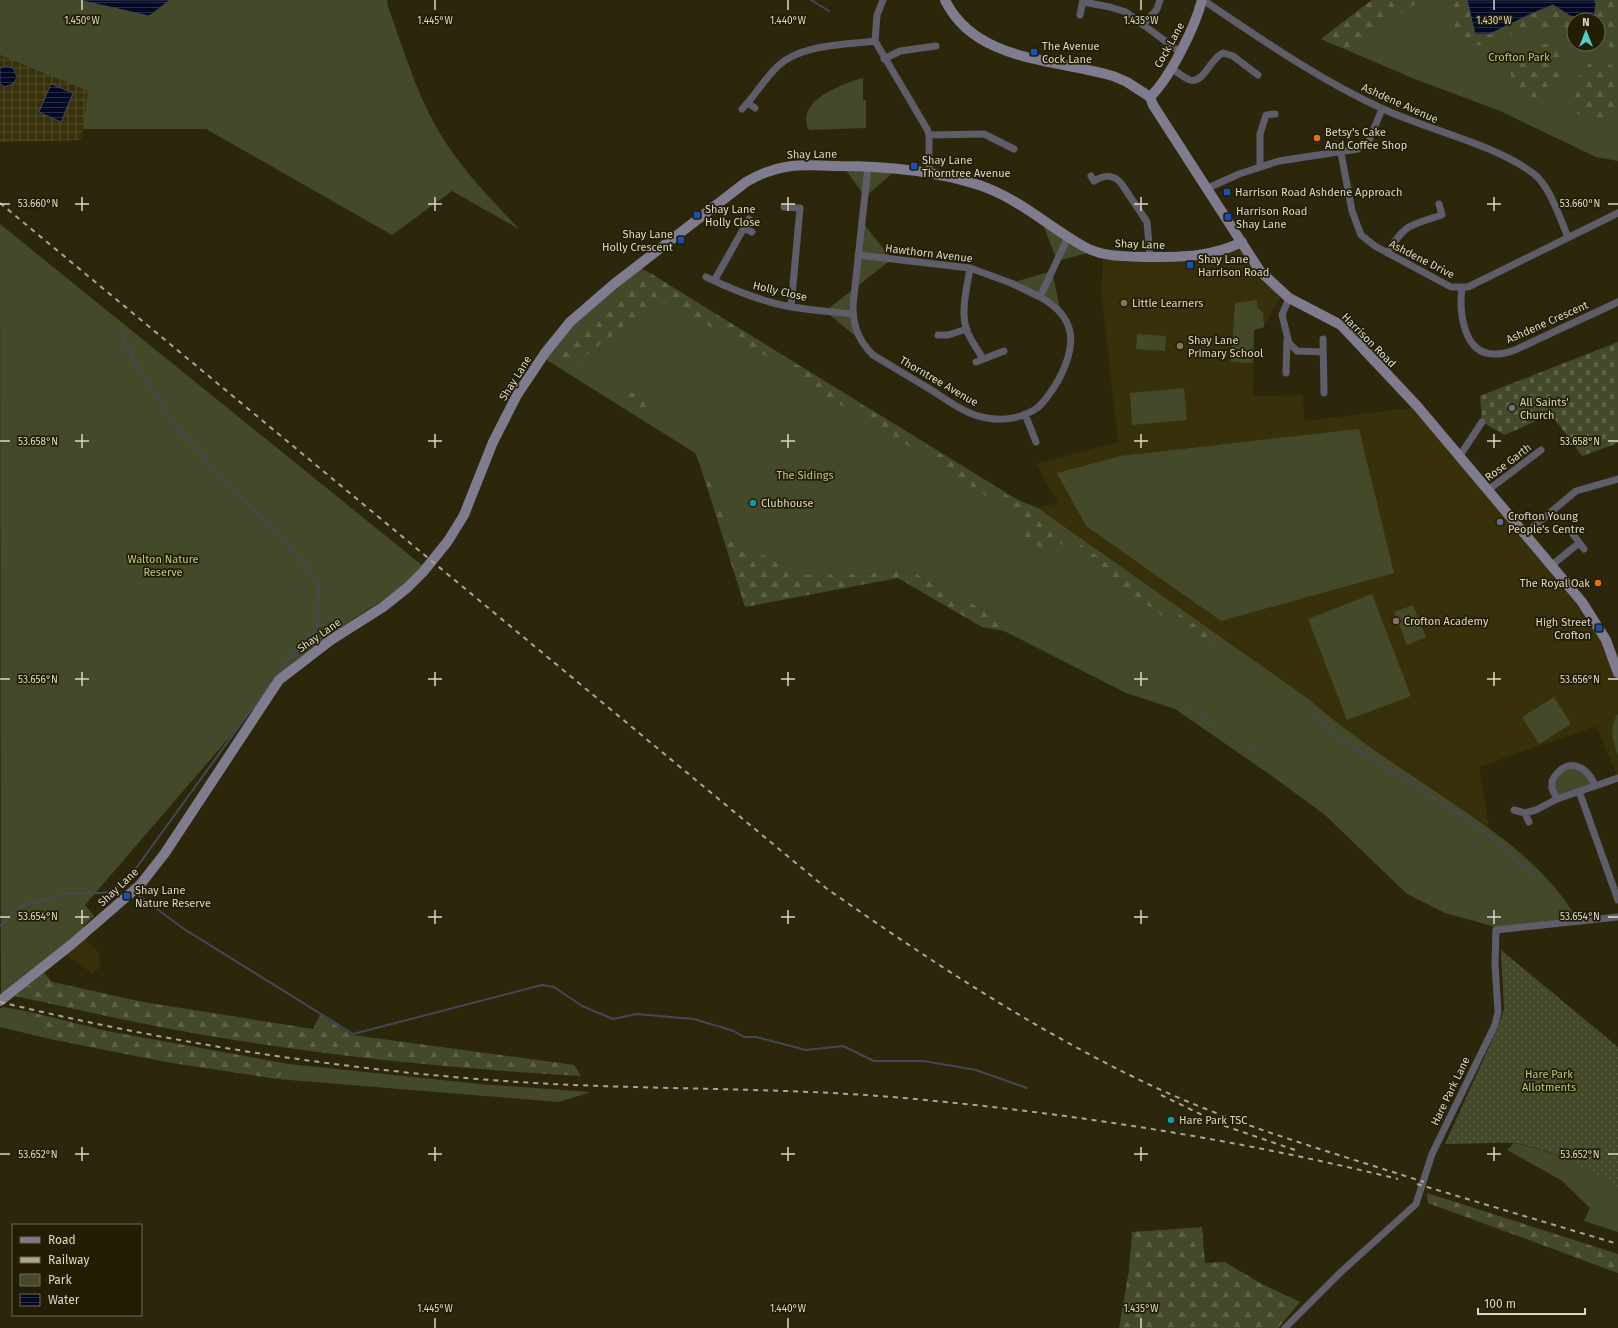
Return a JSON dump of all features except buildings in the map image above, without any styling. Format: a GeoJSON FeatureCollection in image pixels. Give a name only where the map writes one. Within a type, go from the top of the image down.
{"type":"FeatureCollection","features":[{"type":"Feature","properties":{"kind":"main road"},"geometry":{"type":"LineString","coordinates":[[945,0],[961,24],[973,36],[993,46],[1016,54],[1113,76],[1127,82],[1150,97]]}},
{"type":"Feature","properties":{"kind":"main road","name":"Cock Lane"},"geometry":{"type":"LineString","coordinates":[[1150,97],[1171,68],[1180,52],[1198,18],[1203,0]]}},
{"type":"Feature","properties":{"kind":"main road","name":"Harrison Road"},"geometry":{"type":"LineString","coordinates":[[1150,97],[1157,111],[1208,188],[1260,271],[1289,298],[1341,325],[1418,407],[1459,457],[1526,533],[1592,616],[1616,659],[1618,673]]}},
{"type":"Feature","properties":{"kind":"main road","name":"Shay Lane"},"geometry":{"type":"LineString","coordinates":[[0,1001],[72,944],[125,899],[144,880],[165,853],[279,680],[331,640],[383,607],[408,588],[424,572],[448,541],[464,515],[492,442],[517,395],[545,353],[570,322],[614,284],[746,182],[761,173],[778,167],[796,165],[868,167],[929,174],[980,185],[1003,195],[1084,247],[1104,255],[1121,257],[1181,257],[1204,255],[1229,248],[1242,242]]}},
{"type":"Feature","properties":{"kind":"street"},"geometry":{"type":"LineString","coordinates":[[883,0],[877,15],[875,41],[884,59],[924,122],[929,136],[929,174]]}},
{"type":"Feature","properties":{"kind":"street"},"geometry":{"type":"LineString","coordinates":[[1143,25],[1160,0]]}},
{"type":"Feature","properties":{"kind":"street","name":"Ashdene Avenue"},"geometry":{"type":"LineString","coordinates":[[1203,0],[1290,58],[1382,109],[1418,124],[1485,148],[1524,167],[1535,175],[1546,188],[1568,237]]}},
{"type":"Feature","properties":{"kind":"street"},"geometry":{"type":"LineString","coordinates":[[1080,15],[1083,1],[1118,8],[1126,12],[1180,52]]}},
{"type":"Feature","properties":{"kind":"street"},"geometry":{"type":"LineString","coordinates":[[742,109],[772,72],[790,57],[814,50],[875,41]]}},
{"type":"Feature","properties":{"kind":"street"},"geometry":{"type":"LineString","coordinates":[[884,59],[900,51],[932,49]]}},
{"type":"Feature","properties":{"kind":"street"},"geometry":{"type":"LineString","coordinates":[[1171,68],[1189,80],[1195,81],[1200,79],[1215,57],[1223,53],[1233,56],[1253,73]]}},
{"type":"Feature","properties":{"kind":"street"},"geometry":{"type":"LineString","coordinates":[[748,103],[755,108]]}},
{"type":"Feature","properties":{"kind":"street"},"geometry":{"type":"LineString","coordinates":[[1208,188],[1279,161],[1341,153],[1358,149],[1369,141],[1382,109]]}},
{"type":"Feature","properties":{"kind":"street"},"geometry":{"type":"LineString","coordinates":[[1259,111],[1266,115],[1275,114]]}},
{"type":"Feature","properties":{"kind":"street"},"geometry":{"type":"LineString","coordinates":[[1260,167],[1260,134],[1266,115]]}},
{"type":"Feature","properties":{"kind":"street"},"geometry":{"type":"LineString","coordinates":[[929,136],[984,134],[1014,149]]}},
{"type":"Feature","properties":{"kind":"street","name":"Ashdene Drive"},"geometry":{"type":"LineString","coordinates":[[1341,153],[1352,211],[1358,231],[1365,239],[1387,253],[1451,287],[1468,287],[1618,213]]}},
{"type":"Feature","properties":{"kind":"street","name":"Thorntree Avenue"},"geometry":{"type":"LineString","coordinates":[[868,167],[853,314],[856,332],[866,348],[873,354],[962,409],[978,416],[1006,419],[1025,414],[1037,408],[1050,393],[1066,364],[1071,349],[1071,334],[1067,323],[1054,307],[1040,297]]}},
{"type":"Feature","properties":{"kind":"street"},"geometry":{"type":"LineString","coordinates":[[1091,176],[1094,181],[1107,176],[1117,179],[1121,183],[1147,222],[1150,257]]}},
{"type":"Feature","properties":{"kind":"street"},"geometry":{"type":"LineString","coordinates":[[1387,253],[1399,234],[1407,226],[1442,215],[1439,204]]}},
{"type":"Feature","properties":{"kind":"street"},"geometry":{"type":"LineString","coordinates":[[784,207],[800,208],[791,307]]}},
{"type":"Feature","properties":{"kind":"street"},"geometry":{"type":"LineString","coordinates":[[714,281],[749,219]]}},
{"type":"Feature","properties":{"kind":"street"},"geometry":{"type":"LineString","coordinates":[[744,228],[752,232]]}},
{"type":"Feature","properties":{"kind":"street"},"geometry":{"type":"LineString","coordinates":[[1040,297],[1068,237]]}},
{"type":"Feature","properties":{"kind":"street","name":"Hawthorn Avenue"},"geometry":{"type":"LineString","coordinates":[[858,255],[970,268],[1011,283],[1040,297]]}},
{"type":"Feature","properties":{"kind":"street"},"geometry":{"type":"LineString","coordinates":[[970,268],[965,310],[967,329],[980,360],[1004,351]]}},
{"type":"Feature","properties":{"kind":"street","name":"Holly Close"},"geometry":{"type":"LineString","coordinates":[[706,277],[742,294],[791,307],[853,314]]}},
{"type":"Feature","properties":{"kind":"street","name":"Ashdene Crescent"},"geometry":{"type":"LineString","coordinates":[[1462,288],[1461,306],[1468,336],[1478,349],[1494,354],[1515,349],[1618,302]]}},
{"type":"Feature","properties":{"kind":"street"},"geometry":{"type":"LineString","coordinates":[[1289,298],[1282,315],[1289,343],[1297,351],[1323,352]]}},
{"type":"Feature","properties":{"kind":"street"},"geometry":{"type":"LineString","coordinates":[[938,335],[948,335],[967,329]]}},
{"type":"Feature","properties":{"kind":"street"},"geometry":{"type":"LineString","coordinates":[[1286,373],[1287,337]]}},
{"type":"Feature","properties":{"kind":"street"},"geometry":{"type":"LineString","coordinates":[[1323,339],[1324,393]]}},
{"type":"Feature","properties":{"kind":"street"},"geometry":{"type":"LineString","coordinates":[[1025,414],[1036,442]]}},
{"type":"Feature","properties":{"kind":"street"},"geometry":{"type":"LineString","coordinates":[[1459,457],[1482,422]]}},
{"type":"Feature","properties":{"kind":"street","name":"Rose Garth"},"geometry":{"type":"LineString","coordinates":[[1488,490],[1541,451]]}},
{"type":"Feature","properties":{"kind":"street"},"geometry":{"type":"LineString","coordinates":[[1526,533],[1576,491],[1617,481]]}},
{"type":"Feature","properties":{"kind":"street"},"geometry":{"type":"LineString","coordinates":[[1572,533],[1584,549]]}},
{"type":"Feature","properties":{"kind":"street"},"geometry":{"type":"LineString","coordinates":[[1552,565],[1579,543]]}},
{"type":"Feature","properties":{"kind":"street"},"geometry":{"type":"LineString","coordinates":[[1555,800],[1552,789],[1552,781],[1555,775],[1568,766],[1581,767],[1592,776],[1595,786]]}},
{"type":"Feature","properties":{"kind":"street"},"geometry":{"type":"LineString","coordinates":[[1514,810],[1525,813],[1555,800],[1618,778]]}},
{"type":"Feature","properties":{"kind":"street"},"geometry":{"type":"LineString","coordinates":[[1579,792],[1618,900]]}},
{"type":"Feature","properties":{"kind":"street"},"geometry":{"type":"LineString","coordinates":[[1525,813],[1529,822]]}},
{"type":"Feature","properties":{"kind":"street","name":"Hare Park Lane"},"geometry":{"type":"LineString","coordinates":[[1285,1328],[1342,1271],[1412,1210],[1419,1197],[1426,1169],[1432,1154],[1495,1025],[1498,1012],[1495,964],[1496,930],[1618,917]]}},
{"type":"Feature","properties":{"kind":"shaded area"},"geometry":{"type":"Polygon","coordinates":[[[0,55],[89,91],[81,140],[0,142],[0,55]]]}},
{"type":"Feature","properties":{"kind":"shaded area","name":"Crofton Academy"},"geometry":{"type":"Polygon","coordinates":[[[1242,242],[1282,293],[1264,327],[1254,330],[1253,396],[1303,395],[1304,421],[1418,407],[1582,602],[1618,673],[1618,778],[1596,726],[1479,767],[1489,827],[1338,725],[1310,700],[1038,508],[1058,503],[1036,464],[1118,442],[1101,290],[1104,255],[1163,257],[1242,242]]]}},
{"type":"Feature","properties":{"kind":"shaded area"},"geometry":{"type":"Polygon","coordinates":[[[88,937],[87,942],[100,953],[99,964],[102,965],[98,970],[96,969],[93,974],[66,955],[88,937]]]}},
{"type":"Feature","properties":{"kind":"green space"},"geometry":{"type":"Polygon","coordinates":[[[0,0],[79,0],[149,16],[170,0],[387,0],[405,56],[432,120],[458,160],[519,229],[452,191],[392,235],[206,129],[83,129],[88,91],[0,55],[0,0]]]}},
{"type":"Feature","properties":{"kind":"green space","name":"Crofton Park"},"geometry":{"type":"Polygon","coordinates":[[[1372,0],[1618,0],[1618,161],[1596,157],[1498,110],[1417,80],[1321,39],[1372,0]]]}},
{"type":"Feature","properties":{"kind":"green space"},"geometry":{"type":"Polygon","coordinates":[[[1372,0],[1421,0],[1348,50],[1321,39],[1372,0]]]}},
{"type":"Feature","properties":{"kind":"green space"},"geometry":{"type":"Polygon","coordinates":[[[1452,0],[1467,0],[1475,34],[1490,34],[1553,5],[1566,13],[1566,31],[1534,28],[1516,30],[1495,45],[1465,45],[1455,27],[1452,0]]]}},
{"type":"Feature","properties":{"kind":"green space"},"geometry":{"type":"Polygon","coordinates":[[[1594,0],[1618,0],[1618,54],[1607,44],[1606,12],[1578,12],[1596,3],[1594,0]]]}},
{"type":"Feature","properties":{"kind":"green space"},"geometry":{"type":"Polygon","coordinates":[[[1533,43],[1554,45],[1563,63],[1557,86],[1545,98],[1523,99],[1516,91],[1512,81],[1512,60],[1533,43]]]}},
{"type":"Feature","properties":{"kind":"green space"},"geometry":{"type":"Polygon","coordinates":[[[1591,62],[1612,65],[1618,76],[1618,115],[1601,118],[1587,117],[1578,113],[1573,106],[1571,97],[1574,87],[1580,75],[1591,62]]]}},
{"type":"Feature","properties":{"kind":"green space"},"geometry":{"type":"Polygon","coordinates":[[[863,78],[863,100],[866,100],[866,128],[809,130],[806,120],[808,110],[814,102],[822,95],[833,89],[863,78]]]}},
{"type":"Feature","properties":{"kind":"green space"},"geometry":{"type":"Polygon","coordinates":[[[843,166],[897,169],[865,197],[843,166]]]}},
{"type":"Feature","properties":{"kind":"green space"},"geometry":{"type":"Polygon","coordinates":[[[1041,219],[1095,251],[1057,261],[1041,219]]]}},
{"type":"Feature","properties":{"kind":"green space"},"geometry":{"type":"Polygon","coordinates":[[[862,222],[892,259],[855,288],[862,222]]]}},
{"type":"Feature","properties":{"kind":"green space","name":"Walton Nature Reserve"},"geometry":{"type":"Polygon","coordinates":[[[0,224],[423,566],[403,588],[355,618],[296,660],[85,905],[94,916],[83,926],[84,928],[1,994],[0,224]]]}},
{"type":"Feature","properties":{"kind":"green space","name":"The Sidings"},"geometry":{"type":"Polygon","coordinates":[[[638,266],[1018,500],[1038,508],[1310,700],[1364,743],[1494,832],[1526,858],[1541,873],[1568,904],[1579,922],[1496,930],[1492,926],[1445,913],[1407,894],[1325,815],[1272,776],[1175,709],[1126,693],[1004,631],[997,617],[909,570],[865,574],[805,576],[734,541],[704,467],[700,465],[695,453],[542,357],[558,335],[638,266]]]}},
{"type":"Feature","properties":{"kind":"green space"},"geometry":{"type":"Polygon","coordinates":[[[1052,271],[1061,314],[1054,307],[1011,283],[1052,271]]]}},
{"type":"Feature","properties":{"kind":"green space"},"geometry":{"type":"Polygon","coordinates":[[[650,273],[1037,514],[1214,638],[1214,645],[1206,647],[1053,538],[1044,550],[1025,536],[1030,525],[932,460],[806,384],[777,362],[664,302],[653,303],[571,367],[558,359],[555,355],[629,282],[637,283],[650,273]]]}},
{"type":"Feature","properties":{"kind":"green space"},"geometry":{"type":"Polygon","coordinates":[[[855,288],[853,305],[860,340],[825,311],[855,288]]]}},
{"type":"Feature","properties":{"kind":"green space"},"geometry":{"type":"Polygon","coordinates":[[[1257,300],[1257,307],[1263,313],[1264,327],[1254,330],[1253,363],[1231,362],[1235,303],[1257,300]]]}},
{"type":"Feature","properties":{"kind":"green space"},"geometry":{"type":"Polygon","coordinates":[[[1137,334],[1166,336],[1165,351],[1136,349],[1137,334]]]}},
{"type":"Feature","properties":{"kind":"green space"},"geometry":{"type":"Polygon","coordinates":[[[1618,342],[1618,443],[1582,456],[1551,414],[1505,435],[1482,422],[1480,396],[1618,342]]]}},
{"type":"Feature","properties":{"kind":"green space"},"geometry":{"type":"Polygon","coordinates":[[[624,388],[650,404],[644,414],[618,397],[624,388]]]}},
{"type":"Feature","properties":{"kind":"green space"},"geometry":{"type":"Polygon","coordinates":[[[1184,388],[1187,420],[1132,425],[1130,393],[1184,388]]]}},
{"type":"Feature","properties":{"kind":"green space"},"geometry":{"type":"Polygon","coordinates":[[[1359,429],[1394,573],[1221,621],[1086,526],[1057,473],[1121,456],[1359,429]]]}},
{"type":"Feature","properties":{"kind":"green space"},"geometry":{"type":"Polygon","coordinates":[[[700,465],[704,467],[734,541],[805,575],[865,574],[909,570],[997,617],[1004,631],[982,627],[898,578],[745,607],[700,465]]]}},
{"type":"Feature","properties":{"kind":"green space"},"geometry":{"type":"Polygon","coordinates":[[[1372,594],[1411,696],[1347,720],[1308,619],[1372,594]]]}},
{"type":"Feature","properties":{"kind":"green space"},"geometry":{"type":"Polygon","coordinates":[[[1413,605],[1426,637],[1407,645],[1394,612],[1413,605]]]}},
{"type":"Feature","properties":{"kind":"green space"},"geometry":{"type":"Polygon","coordinates":[[[1554,697],[1571,724],[1539,744],[1522,717],[1554,697]]]}},
{"type":"Feature","properties":{"kind":"green space"},"geometry":{"type":"Polygon","coordinates":[[[1618,714],[1618,756],[1613,740],[1612,730],[1618,714]]]}},
{"type":"Feature","properties":{"kind":"green space"},"geometry":{"type":"Polygon","coordinates":[[[1576,765],[1595,786],[1557,799],[1552,789],[1555,775],[1576,765]]]}},
{"type":"Feature","properties":{"kind":"green space","name":"Hare Park Allotments"},"geometry":{"type":"Polygon","coordinates":[[[1501,950],[1618,1047],[1618,1187],[1583,1167],[1538,1148],[1513,1143],[1445,1144],[1499,1025],[1504,1009],[1501,950]]]}},
{"type":"Feature","properties":{"kind":"green space"},"geometry":{"type":"Polygon","coordinates":[[[44,973],[52,982],[143,1002],[313,1029],[320,1015],[352,1035],[574,1065],[581,1076],[401,1062],[267,1045],[171,1029],[15,996],[44,973]]]}},
{"type":"Feature","properties":{"kind":"green space"},"geometry":{"type":"Polygon","coordinates":[[[3,1007],[26,1011],[50,1039],[0,1027],[0,1009],[3,1007]]]}},
{"type":"Feature","properties":{"kind":"green space"},"geometry":{"type":"Polygon","coordinates":[[[26,1011],[107,1031],[289,1064],[277,1079],[166,1062],[50,1039],[26,1011]]]}},
{"type":"Feature","properties":{"kind":"green space"},"geometry":{"type":"Polygon","coordinates":[[[289,1064],[480,1084],[591,1092],[559,1102],[277,1079],[289,1064]]]}},
{"type":"Feature","properties":{"kind":"green space"},"geometry":{"type":"Polygon","coordinates":[[[1514,1143],[1554,1154],[1596,1173],[1618,1187],[1618,1232],[1584,1221],[1590,1208],[1561,1180],[1507,1150],[1514,1143]]]}},
{"type":"Feature","properties":{"kind":"green space"},"geometry":{"type":"Polygon","coordinates":[[[1427,1193],[1618,1254],[1618,1273],[1428,1203],[1427,1193]]]}},
{"type":"Feature","properties":{"kind":"green space"},"geometry":{"type":"Polygon","coordinates":[[[1202,1227],[1205,1263],[1225,1262],[1260,1283],[1300,1302],[1278,1328],[1119,1328],[1129,1270],[1132,1232],[1202,1227]]]}},
{"type":"Feature","properties":{"kind":"water"},"geometry":{"type":"Polygon","coordinates":[[[79,0],[170,0],[149,16],[79,0]]]}},
{"type":"Feature","properties":{"kind":"water"},"geometry":{"type":"Polygon","coordinates":[[[1467,0],[1594,0],[1596,3],[1595,12],[1566,12],[1566,13],[1553,5],[1490,34],[1475,34],[1467,0]]]}},
{"type":"Feature","properties":{"kind":"water"},"geometry":{"type":"Polygon","coordinates":[[[6,66],[13,68],[17,77],[14,83],[5,87],[0,84],[0,68],[6,66]]]}},
{"type":"Feature","properties":{"kind":"water"},"geometry":{"type":"Polygon","coordinates":[[[51,84],[73,93],[61,122],[39,112],[51,84]]]}},
{"type":"Feature","properties":{"kind":"waterway"},"geometry":{"type":"LineString","coordinates":[[811,0],[829,11]]}},
{"type":"Feature","properties":{"kind":"waterway"},"geometry":{"type":"LineString","coordinates":[[119,330],[137,366],[175,426],[309,569],[318,583],[317,629],[288,660],[276,677]]}},
{"type":"Feature","properties":{"kind":"waterway"},"geometry":{"type":"LineString","coordinates":[[0,926],[15,910],[22,905],[51,899],[66,893],[101,893],[113,891],[134,871],[269,685]]}},
{"type":"Feature","properties":{"kind":"waterway"},"geometry":{"type":"LineString","coordinates":[[1184,704],[1187,707]]}},
{"type":"Feature","properties":{"kind":"waterway"},"geometry":{"type":"LineString","coordinates":[[1309,711],[1329,731]]}},
{"type":"Feature","properties":{"kind":"waterway"},"geometry":{"type":"LineString","coordinates":[[1200,715],[1205,718]]}},
{"type":"Feature","properties":{"kind":"waterway"},"geometry":{"type":"LineString","coordinates":[[1213,723],[1217,725]]}},
{"type":"Feature","properties":{"kind":"waterway"},"geometry":{"type":"LineString","coordinates":[[1231,733],[1237,738]]}},
{"type":"Feature","properties":{"kind":"waterway"},"geometry":{"type":"LineString","coordinates":[[1334,735],[1428,794],[1486,833],[1533,875]]}},
{"type":"Feature","properties":{"kind":"waterway"},"geometry":{"type":"LineString","coordinates":[[1251,746],[1256,750]]}},
{"type":"Feature","properties":{"kind":"waterway"},"geometry":{"type":"LineString","coordinates":[[1270,758],[1275,761]]}},
{"type":"Feature","properties":{"kind":"waterway"},"geometry":{"type":"LineString","coordinates":[[138,895],[184,929],[353,1034],[542,985],[554,987],[582,1006],[613,1019],[636,1014],[694,1019],[734,1031],[744,1037],[756,1037],[806,1050],[843,1046],[874,1061],[924,1061],[976,1070],[1027,1088]]}},
{"type":"Feature","properties":{"kind":"railway"},"geometry":{"type":"LineString","coordinates":[[0,203],[826,888],[904,942],[943,968],[1023,1017],[1105,1063],[1148,1084],[1250,1126],[1424,1182]]}},
{"type":"Feature","properties":{"kind":"railway"},"geometry":{"type":"LineString","coordinates":[[0,1002],[125,1030],[250,1052],[441,1076],[555,1084],[761,1090],[864,1095],[1037,1112],[1158,1130],[1278,1152],[1398,1179]]}},
{"type":"Feature","properties":{"kind":"railway"},"geometry":{"type":"LineString","coordinates":[[1161,1095],[1225,1126],[1298,1151]]}},
{"type":"Feature","properties":{"kind":"railway"},"geometry":{"type":"LineString","coordinates":[[1417,1184],[1618,1244]]}},
{"type":"Feature","properties":{"kind":"place","name":"The Avenue Cock Lane"},"geometry":{"type":"Point","coordinates":[1034,52]}},
{"type":"Feature","properties":{"kind":"place","name":"Betsy's Cake And Coffee Shop"},"geometry":{"type":"Point","coordinates":[1317,138]}},
{"type":"Feature","properties":{"kind":"place","name":"Shay Lane Thorntree Avenue"},"geometry":{"type":"Point","coordinates":[914,166]}},
{"type":"Feature","properties":{"kind":"place","name":"Harrison Road Ashdene Approach"},"geometry":{"type":"Point","coordinates":[1227,192]}},
{"type":"Feature","properties":{"kind":"place","name":"Shay Lane Holly Close"},"geometry":{"type":"Point","coordinates":[697,215]}},
{"type":"Feature","properties":{"kind":"place","name":"Harrison Road Shay Lane"},"geometry":{"type":"Point","coordinates":[1228,217]}},
{"type":"Feature","properties":{"kind":"place","name":"Shay Lane Holly Crescent"},"geometry":{"type":"Point","coordinates":[681,240]}},
{"type":"Feature","properties":{"kind":"place","name":"Shay Lane Harrison Road"},"geometry":{"type":"Point","coordinates":[1190,265]}},
{"type":"Feature","properties":{"kind":"place","name":"Little Learners"},"geometry":{"type":"Point","coordinates":[1124,303]}},
{"type":"Feature","properties":{"kind":"place","name":"Shay Lane Primary School"},"geometry":{"type":"Point","coordinates":[1180,346]}},
{"type":"Feature","properties":{"kind":"place","name":"All Saints’ Church"},"geometry":{"type":"Point","coordinates":[1512,408]}},
{"type":"Feature","properties":{"kind":"place","name":"Clubhouse"},"geometry":{"type":"Point","coordinates":[753,503]}},
{"type":"Feature","properties":{"kind":"place","name":"Crofton Young People's Centre"},"geometry":{"type":"Point","coordinates":[1500,522]}},
{"type":"Feature","properties":{"kind":"place","name":"The Royal Oak"},"geometry":{"type":"Point","coordinates":[1598,583]}},
{"type":"Feature","properties":{"kind":"place","name":"Crofton Academy"},"geometry":{"type":"Point","coordinates":[1396,621]}},
{"type":"Feature","properties":{"kind":"place","name":"High Street Crofton"},"geometry":{"type":"Point","coordinates":[1599,628]}},
{"type":"Feature","properties":{"kind":"place","name":"Shay Lane Nature Reserve"},"geometry":{"type":"Point","coordinates":[127,896]}},
{"type":"Feature","properties":{"kind":"place","name":"Hare Park TSC"},"geometry":{"type":"Point","coordinates":[1171,1120]}}]}
